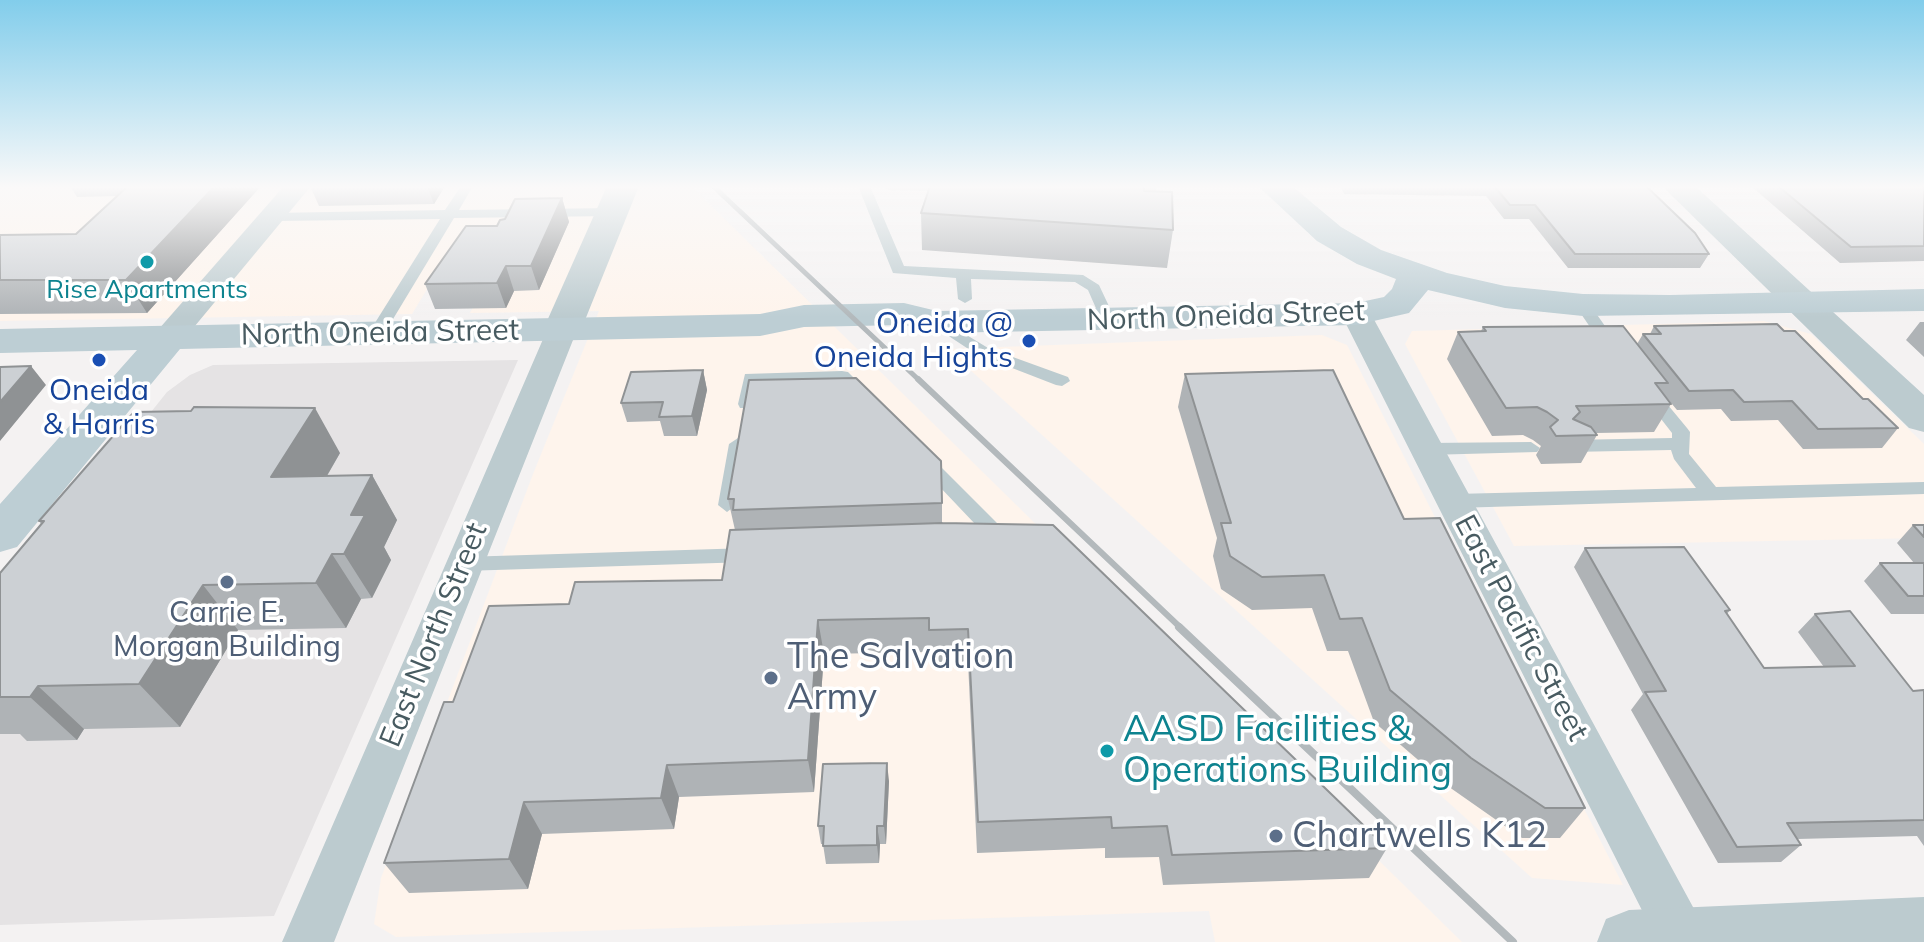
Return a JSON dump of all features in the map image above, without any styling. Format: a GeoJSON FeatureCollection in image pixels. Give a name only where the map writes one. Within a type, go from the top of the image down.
{"type":"FeatureCollection","features":[{"type":"Feature","properties":{"kind":"main road"},"geometry":{"type":"LineString","coordinates":[[1327,230],[1347,246],[1415,275],[1505,297],[1583,305],[1924,300]]}},
{"type":"Feature","properties":{"kind":"main road","name":"North Oneida Street"},"geometry":{"type":"LineString","coordinates":[[0,341],[760,325],[814,334],[906,332],[951,310],[1107,319],[1356,314],[1396,305],[1409,293],[1415,275]]}},
{"type":"Feature","properties":{"kind":"main road"},"geometry":{"type":"LineString","coordinates":[[0,535],[169,337]]}},
{"type":"Feature","properties":{"kind":"street"},"geometry":{"type":"LineString","coordinates":[[169,337],[261,230]]}},
{"type":"Feature","properties":{"kind":"street"},"geometry":{"type":"LineString","coordinates":[[562,330],[605,230]]}},
{"type":"Feature","properties":{"kind":"street"},"geometry":{"type":"LineString","coordinates":[[1724,230],[1924,418]]}},
{"type":"Feature","properties":{"kind":"street","name":"East Pacific Street"},"geometry":{"type":"LineString","coordinates":[[1356,314],[1455,501],[1667,941]]}},
{"type":"Feature","properties":{"kind":"street","name":"East North Street"},"geometry":{"type":"LineString","coordinates":[[308,942],[562,330]]}},
{"type":"Feature","properties":{"kind":"street"},"geometry":{"type":"LineString","coordinates":[[1667,941],[1924,929]]}},
{"type":"Feature","properties":{"kind":"lane"},"geometry":{"type":"LineString","coordinates":[[376,334],[440,230]]}},
{"type":"Feature","properties":{"kind":"lane"},"geometry":{"type":"LineString","coordinates":[[882,230],[898,270],[1078,278],[1094,288],[1107,319]]}},
{"type":"Feature","properties":{"kind":"lane"},"geometry":{"type":"LineString","coordinates":[[963,274],[951,310],[982,351],[1062,381]]}},
{"type":"Feature","properties":{"kind":"lane"},"geometry":{"type":"LineString","coordinates":[[1583,305],[1618,355]]}},
{"type":"Feature","properties":{"kind":"lane"},"geometry":{"type":"LineString","coordinates":[[727,505],[751,378],[842,376],[876,410]]}},
{"type":"Feature","properties":{"kind":"lane"},"geometry":{"type":"LineString","coordinates":[[1645,388],[1681,432],[1680,455],[1711,494]]}},
{"type":"Feature","properties":{"kind":"lane"},"geometry":{"type":"LineString","coordinates":[[909,444],[1008,547],[977,548]]}},
{"type":"Feature","properties":{"kind":"lane"},"geometry":{"type":"LineString","coordinates":[[1570,446],[1680,444]]}},
{"type":"Feature","properties":{"kind":"lane"},"geometry":{"type":"LineString","coordinates":[[1427,449],[1531,448]]}},
{"type":"Feature","properties":{"kind":"lane"},"geometry":{"type":"LineString","coordinates":[[1455,501],[1924,488]]}},
{"type":"Feature","properties":{"kind":"lane"},"geometry":{"type":"LineString","coordinates":[[463,564],[772,554]]}},
{"type":"Feature","properties":{"kind":"shaded area"},"geometry":{"type":"Polygon","coordinates":[[[0,230],[463,230],[412,314],[0,321],[0,230]]]}},
{"type":"Feature","properties":{"kind":"shaded area"},"geometry":{"type":"Polygon","coordinates":[[[514,230],[736,230],[1462,942],[1215,942],[1209,911],[396,937],[374,924],[381,878],[533,474],[599,311],[470,313],[514,230]]]}},
{"type":"Feature","properties":{"kind":"shaded area"},"geometry":{"type":"Polygon","coordinates":[[[1764,321],[1811,334],[1924,444],[1924,538],[1514,546],[1405,344],[1412,331],[1764,321]]]}},
{"type":"Feature","properties":{"kind":"shaded area"},"geometry":{"type":"Polygon","coordinates":[[[1322,335],[1347,345],[1623,885],[1532,878],[947,349],[1322,335]]]}},
{"type":"Feature","properties":{"kind":"shaded area"},"geometry":{"type":"Polygon","coordinates":[[[518,360],[274,916],[0,925],[0,601],[167,392],[190,375],[213,365],[518,360]]]}},
{"type":"Feature","properties":{"kind":"building"},"geometry":{"type":"Polygon","coordinates":[[[80,230],[173,230],[126,280],[0,280],[0,235],[76,234],[80,230]]]}},
{"type":"Feature","properties":{"kind":"building"},"geometry":{"type":"Polygon","coordinates":[[[463,230],[547,230],[531,266],[506,266],[497,283],[425,284],[463,230]]]}},
{"type":"Feature","properties":{"kind":"building"},"geometry":{"type":"Polygon","coordinates":[[[1555,230],[1692,230],[1709,254],[1575,254],[1555,230]]]}},
{"type":"Feature","properties":{"kind":"building"},"geometry":{"type":"Polygon","coordinates":[[[1831,230],[1924,230],[1924,246],[1851,247],[1831,230]]]}},
{"type":"Feature","properties":{"kind":"building"},"geometry":{"type":"Polygon","coordinates":[[[1777,324],[1784,331],[1795,331],[1863,399],[1868,399],[1898,428],[1818,429],[1792,401],[1744,402],[1733,390],[1689,391],[1643,334],[1661,334],[1654,326],[1777,324]]]}},
{"type":"Feature","properties":{"kind":"building"},"geometry":{"type":"Polygon","coordinates":[[[1623,326],[1668,383],[1655,383],[1671,404],[1576,406],[1580,412],[1573,419],[1591,427],[1597,435],[1556,436],[1550,427],[1558,420],[1547,412],[1537,407],[1506,408],[1458,332],[1486,331],[1483,327],[1623,326]]]}},
{"type":"Feature","properties":{"kind":"building"},"geometry":{"type":"Polygon","coordinates":[[[31,366],[0,402],[0,367],[31,366]]]}},
{"type":"Feature","properties":{"kind":"building"},"geometry":{"type":"Polygon","coordinates":[[[703,370],[692,416],[659,417],[663,402],[621,403],[631,372],[703,370]]]}},
{"type":"Feature","properties":{"kind":"building"},"geometry":{"type":"Polygon","coordinates":[[[1333,370],[1404,519],[1440,518],[1585,808],[1545,808],[1471,758],[1390,690],[1362,618],[1340,619],[1324,575],[1262,577],[1230,556],[1221,523],[1231,523],[1185,374],[1333,370]]]}},
{"type":"Feature","properties":{"kind":"building"},"geometry":{"type":"Polygon","coordinates":[[[856,378],[941,461],[942,503],[733,510],[734,499],[728,499],[749,380],[856,378]]]}},
{"type":"Feature","properties":{"kind":"building","name":"Carrie E. Morgan Building"},"geometry":{"type":"Polygon","coordinates":[[[194,407],[315,408],[271,477],[372,475],[351,515],[365,515],[344,554],[332,554],[316,583],[203,585],[139,684],[38,686],[30,697],[0,697],[0,573],[44,521],[39,521],[134,412],[191,411],[194,407]]]}},
{"type":"Feature","properties":{"kind":"building"},"geometry":{"type":"Polygon","coordinates":[[[942,523],[1053,525],[1387,848],[1172,855],[1167,826],[1112,828],[1111,817],[978,822],[968,629],[929,630],[929,618],[818,620],[808,760],[667,765],[661,798],[524,802],[509,859],[384,863],[444,702],[453,702],[489,606],[569,604],[575,582],[722,580],[730,530],[942,523]]]}},
{"type":"Feature","properties":{"kind":"building"},"geometry":{"type":"Polygon","coordinates":[[[1913,525],[1924,525],[1924,537],[1913,525]]]}},
{"type":"Feature","properties":{"kind":"building"},"geometry":{"type":"Polygon","coordinates":[[[1684,547],[1730,610],[1725,611],[1764,668],[1855,666],[1815,614],[1850,611],[1913,691],[1924,690],[1924,820],[1787,823],[1801,845],[1737,847],[1645,692],[1666,691],[1585,548],[1684,547]]]}},
{"type":"Feature","properties":{"kind":"building"},"geometry":{"type":"Polygon","coordinates":[[[1880,563],[1924,563],[1924,596],[1908,596],[1880,563]]]}},
{"type":"Feature","properties":{"kind":"building"},"geometry":{"type":"Polygon","coordinates":[[[887,763],[884,826],[877,826],[877,845],[823,846],[824,826],[818,826],[823,764],[887,763]]]}},
{"type":"Feature","properties":{"kind":"railway"},"geometry":{"type":"LineString","coordinates":[[760,230],[920,381]]}},
{"type":"Feature","properties":{"kind":"railway"},"geometry":{"type":"LineString","coordinates":[[918,379],[1182,629]]}},
{"type":"Feature","properties":{"kind":"railway"},"geometry":{"type":"LineString","coordinates":[[1179,627],[1513,942]]}},
{"type":"Feature","properties":{"kind":"place","name":"Rise Apartments"},"geometry":{"type":"Point","coordinates":[147,262]}},
{"type":"Feature","properties":{"kind":"place","name":"Oneida @ Oneida Hights"},"geometry":{"type":"Point","coordinates":[1029,341]}},
{"type":"Feature","properties":{"kind":"place","name":"Oneida & Harris"},"geometry":{"type":"Point","coordinates":[99,360]}},
{"type":"Feature","properties":{"kind":"place","name":"Carrie E. Morgan Building"},"geometry":{"type":"Point","coordinates":[227,582]}},
{"type":"Feature","properties":{"kind":"place","name":"The Salvation Army"},"geometry":{"type":"Point","coordinates":[771,678]}},
{"type":"Feature","properties":{"kind":"place","name":"AASD Facilities & Operations Building"},"geometry":{"type":"Point","coordinates":[1107,751]}},
{"type":"Feature","properties":{"kind":"place","name":"Chartwells K12"},"geometry":{"type":"Point","coordinates":[1276,836]}}]}
